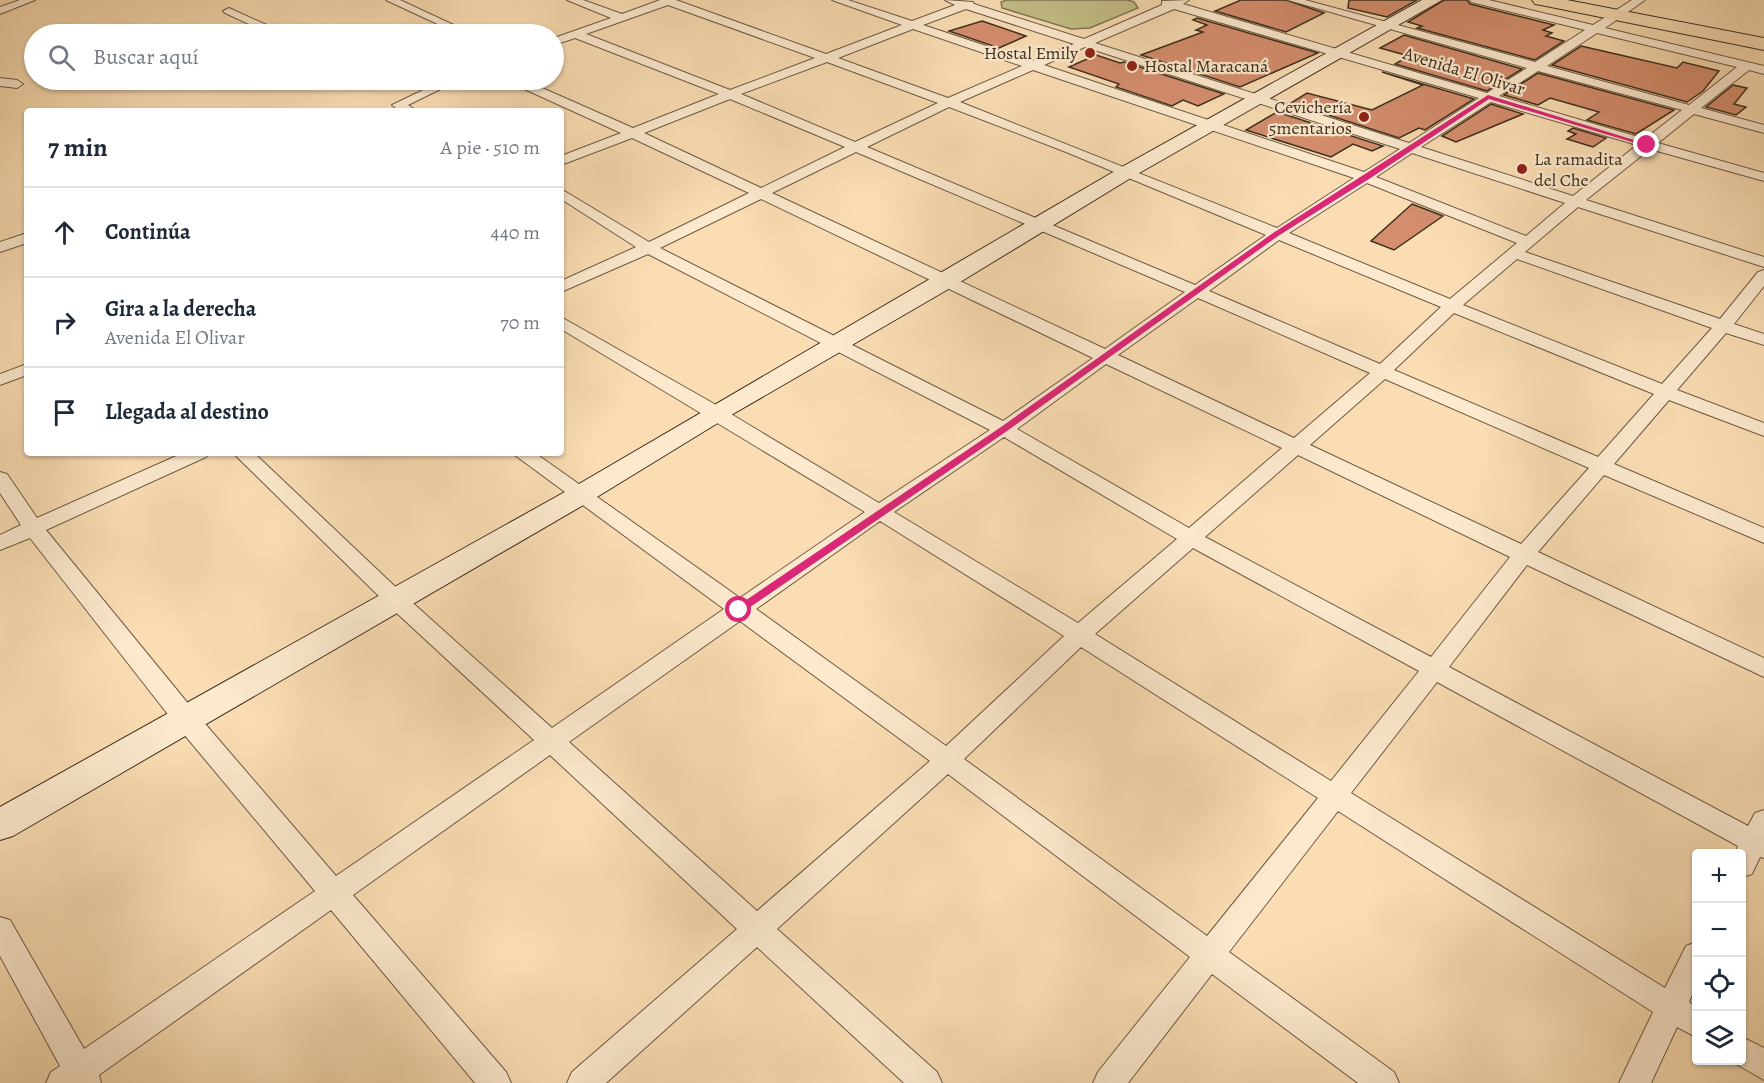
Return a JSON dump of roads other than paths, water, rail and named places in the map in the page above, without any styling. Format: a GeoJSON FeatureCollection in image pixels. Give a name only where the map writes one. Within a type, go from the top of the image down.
{"type":"FeatureCollection","features":[{"type":"Feature","properties":{"kind":"highway"},"geometry":{"type":"LineString","coordinates":[[1541,0],[1764,44]]}},
{"type":"Feature","properties":{"kind":"street"},"geometry":{"type":"LineString","coordinates":[[0,11],[30,0]]}},
{"type":"Feature","properties":{"kind":"street"},"geometry":{"type":"LineString","coordinates":[[391,0],[445,24]]}},
{"type":"Feature","properties":{"kind":"street"},"geometry":{"type":"LineString","coordinates":[[572,0],[623,18]]}},
{"type":"Feature","properties":{"kind":"street"},"geometry":{"type":"LineString","coordinates":[[564,38],[669,0],[950,102],[1664,392],[1764,430]]}},
{"type":"Feature","properties":{"kind":"street"},"geometry":{"type":"LineString","coordinates":[[837,0],[1367,178],[1521,247],[1764,340]]}},
{"type":"Feature","properties":{"kind":"street"},"geometry":{"type":"LineString","coordinates":[[950,0],[1408,148],[1578,200],[1764,262]]}},
{"type":"Feature","properties":{"kind":"street"},"geometry":{"type":"LineString","coordinates":[[564,160],[978,0]]}},
{"type":"Feature","properties":{"kind":"street","name":"Avenida El Olivar"},"geometry":{"type":"LineString","coordinates":[[1154,0],[1178,2],[1647,145],[1764,177]]}},
{"type":"Feature","properties":{"kind":"street"},"geometry":{"type":"LineString","coordinates":[[1293,0],[1764,129]]}},
{"type":"Feature","properties":{"kind":"street"},"geometry":{"type":"LineString","coordinates":[[0,825],[582,494],[717,412],[944,282],[1127,172],[1434,0]]}},
{"type":"Feature","properties":{"kind":"street"},"geometry":{"type":"LineString","coordinates":[[1475,0],[1755,68]]}},
{"type":"Feature","properties":{"kind":"street"},"geometry":{"type":"LineString","coordinates":[[0,929],[76,1079],[334,894],[878,513],[1004,429],[1276,235],[1640,0]]}},
{"type":"Feature","properties":{"kind":"street"},"geometry":{"type":"LineString","coordinates":[[0,2],[14,5]]}},
{"type":"Feature","properties":{"kind":"street"},"geometry":{"type":"LineString","coordinates":[[564,286],[648,248],[950,102],[1178,2]]}},
{"type":"Feature","properties":{"kind":"street"},"geometry":{"type":"LineString","coordinates":[[230,11],[257,24]]}},
{"type":"Feature","properties":{"kind":"street"},"geometry":{"type":"LineString","coordinates":[[575,34],[730,94],[856,147],[1196,291],[1764,537]]}},
{"type":"Feature","properties":{"kind":"street"},"geometry":{"type":"LineString","coordinates":[[583,1083],[947,760],[1079,635],[1382,372],[1452,306],[1578,200],[1691,110],[1755,68]]}},
{"type":"Feature","properties":{"kind":"street"},"geometry":{"type":"LineString","coordinates":[[0,82],[17,84]]}},
{"type":"Feature","properties":{"kind":"street"},"geometry":{"type":"LineString","coordinates":[[404,108],[436,90]]}},
{"type":"Feature","properties":{"kind":"street"},"geometry":{"type":"LineString","coordinates":[[537,90],[1525,553],[1764,668]]}},
{"type":"Feature","properties":{"kind":"street"},"geometry":{"type":"LineString","coordinates":[[564,195],[648,248],[1004,429],[1190,537],[1434,671],[1761,837],[1746,860]]}},
{"type":"Feature","properties":{"kind":"street"},"geometry":{"type":"LineString","coordinates":[[0,247],[24,241]]}},
{"type":"Feature","properties":{"kind":"street"},"geometry":{"type":"LineString","coordinates":[[1109,1083],[1525,553],[1723,326],[1764,275]]}},
{"type":"Feature","properties":{"kind":"street"},"geometry":{"type":"LineString","coordinates":[[564,324],[717,412],[1079,635],[1692,1020]]}},
{"type":"Feature","properties":{"kind":"street"},"geometry":{"type":"LineString","coordinates":[[0,380],[24,370]]}},
{"type":"Feature","properties":{"kind":"street"},"geometry":{"type":"LineString","coordinates":[[0,543],[192,456]]}},
{"type":"Feature","properties":{"kind":"street"},"geometry":{"type":"LineString","coordinates":[[246,456],[396,600],[926,1083]]}},
{"type":"Feature","properties":{"kind":"street"},"geometry":{"type":"LineString","coordinates":[[526,456],[947,760],[1383,1083]]}},
{"type":"Feature","properties":{"kind":"street"},"geometry":{"type":"LineString","coordinates":[[0,478],[33,528],[186,719],[495,1083]]}},
{"type":"Feature","properties":{"kind":"street"},"geometry":{"type":"LineString","coordinates":[[1635,1083],[1695,957]]}},
{"type":"Feature","properties":{"kind":"street"},"geometry":{"type":"LineString","coordinates":[[1746,1054],[1764,1065]]}},
{"type":"Feature","properties":{"kind":"place","name":"Hostal Emily"},"geometry":{"type":"Point","coordinates":[1090,53]}},
{"type":"Feature","properties":{"kind":"place","name":"Hostal Maracaná"},"geometry":{"type":"Point","coordinates":[1132,66]}},
{"type":"Feature","properties":{"kind":"place","name":"Cevichería 5mentarios"},"geometry":{"type":"Point","coordinates":[1364,117]}},
{"type":"Feature","properties":{"kind":"place","name":"La ramadita del Che"},"geometry":{"type":"Point","coordinates":[1522,169]}}]}
